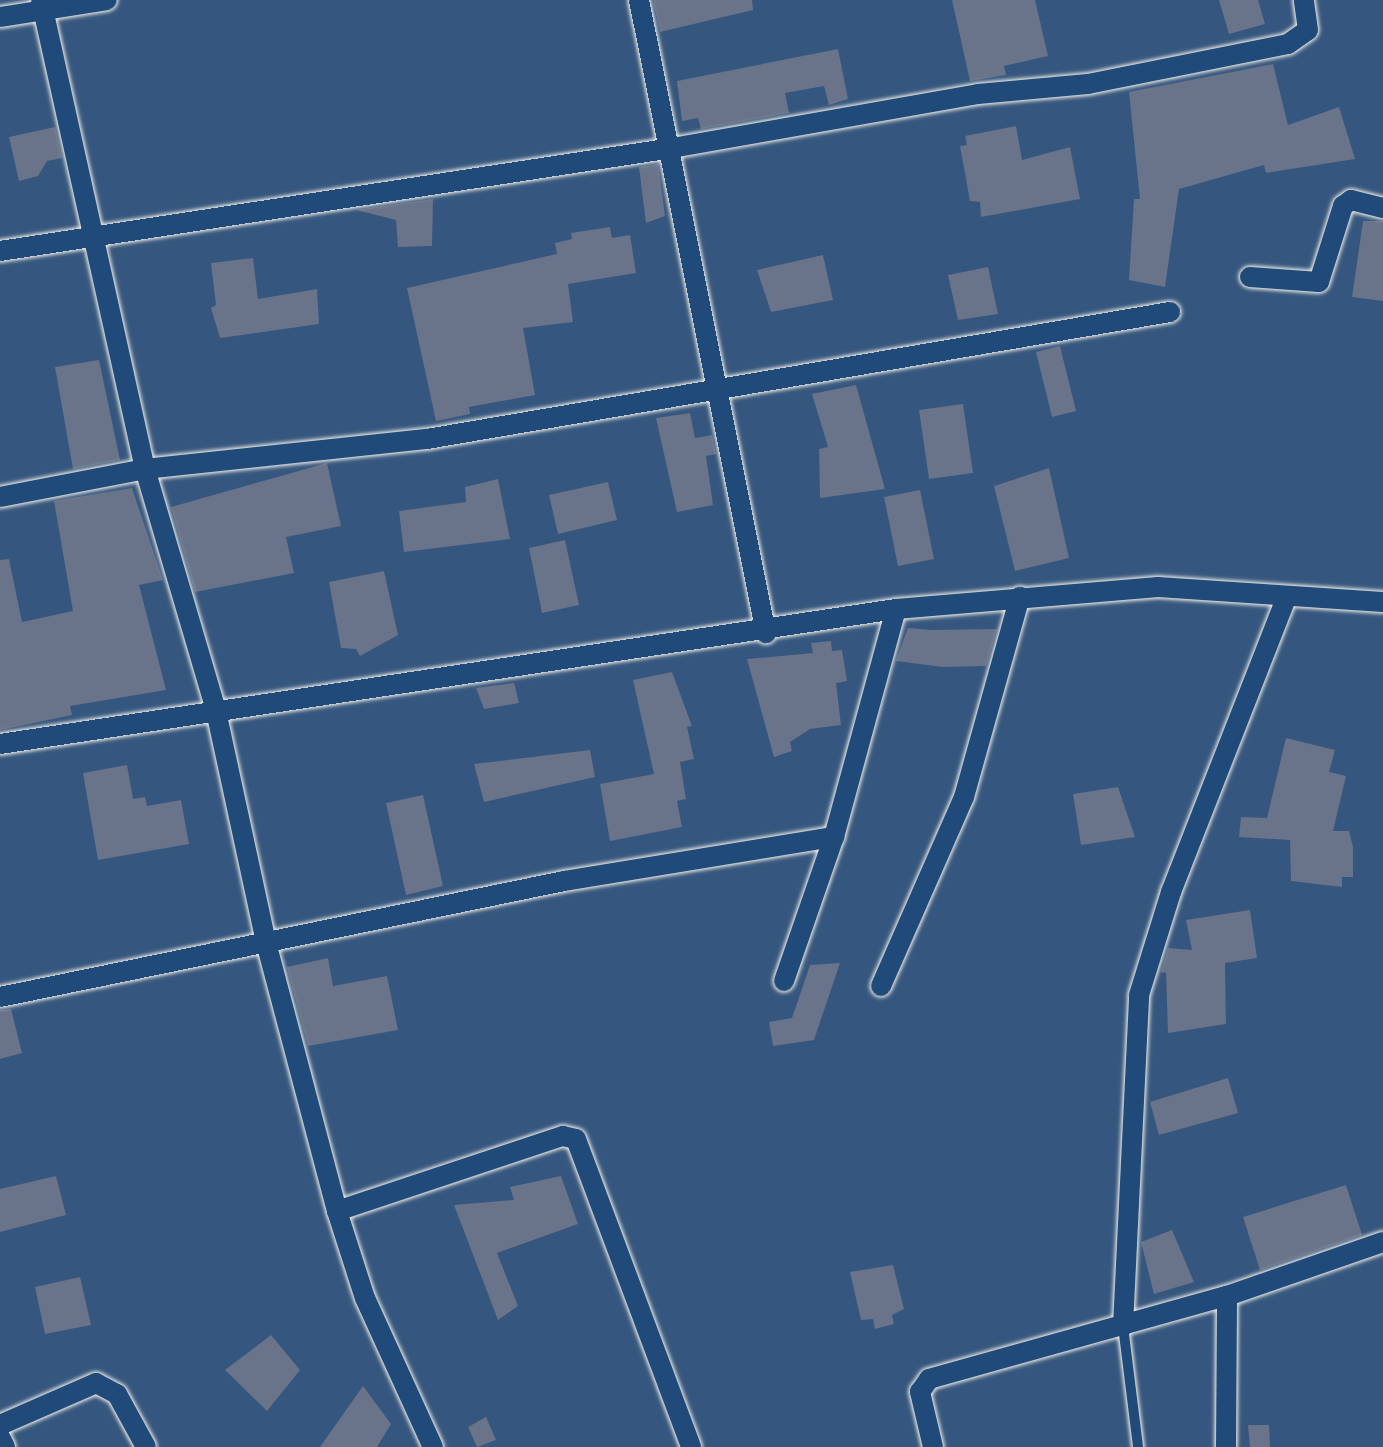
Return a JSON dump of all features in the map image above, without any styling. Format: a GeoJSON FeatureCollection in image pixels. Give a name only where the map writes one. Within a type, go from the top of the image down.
{"type":"FeatureCollection","features":[{"type":"Feature","properties":{"kind":"street"},"geometry":{"type":"LineString","coordinates":[[0,18],[42,5],[108,0]]}},
{"type":"Feature","properties":{"kind":"street"},"geometry":{"type":"LineString","coordinates":[[640,0],[766,633]]}},
{"type":"Feature","properties":{"kind":"street"},"geometry":{"type":"LineString","coordinates":[[0,251],[672,148],[978,94],[1088,84],[1288,44],[1308,30],[1304,0]]}},
{"type":"Feature","properties":{"kind":"street"},"geometry":{"type":"LineString","coordinates":[[42,5],[145,469],[216,712],[267,946],[336,1210],[364,1298],[433,1447]]}},
{"type":"Feature","properties":{"kind":"street"},"geometry":{"type":"LineString","coordinates":[[1250,277],[1319,282],[1342,206],[1351,200],[1383,208]]}},
{"type":"Feature","properties":{"kind":"street"},"geometry":{"type":"LineString","coordinates":[[0,497],[145,469],[427,439],[1170,312]]}},
{"type":"Feature","properties":{"kind":"street"},"geometry":{"type":"LineString","coordinates":[[0,744],[766,633],[896,608],[1158,588],[1383,602]]}},
{"type":"Feature","properties":{"kind":"street"},"geometry":{"type":"LineString","coordinates":[[880,986],[964,797],[1020,596]]}},
{"type":"Feature","properties":{"kind":"street"},"geometry":{"type":"LineString","coordinates":[[1123,1326],[1139,995],[1177,876],[1286,598]]}},
{"type":"Feature","properties":{"kind":"street"},"geometry":{"type":"LineString","coordinates":[[784,981],[834,837],[896,608]]}},
{"type":"Feature","properties":{"kind":"street"},"geometry":{"type":"LineString","coordinates":[[0,997],[267,946],[564,880],[834,837]]}},
{"type":"Feature","properties":{"kind":"street"},"geometry":{"type":"LineString","coordinates":[[336,1210],[562,1136],[576,1139],[691,1447]]}},
{"type":"Feature","properties":{"kind":"street"},"geometry":{"type":"LineString","coordinates":[[934,1447],[921,1384],[1227,1296],[1383,1242]]}},
{"type":"Feature","properties":{"kind":"street"},"geometry":{"type":"LineString","coordinates":[[1226,1447],[1227,1296]]}},
{"type":"Feature","properties":{"kind":"street"},"geometry":{"type":"LineString","coordinates":[[0,1425],[96,1383],[117,1394],[146,1447]]}},
{"type":"Feature","properties":{"kind":"street"},"geometry":{"type":"LineString","coordinates":[[0,1437],[5,1447]]}},
{"type":"Feature","properties":{"kind":"lane"},"geometry":{"type":"LineString","coordinates":[[1123,1326],[1138,1447]]}},
{"type":"Feature","properties":{"kind":"building"},"geometry":{"type":"Polygon","coordinates":[[[653,0],[752,0],[753,10],[660,32],[653,0]]]}},
{"type":"Feature","properties":{"kind":"building"},"geometry":{"type":"Polygon","coordinates":[[[952,0],[1035,0],[1048,56],[1004,66],[1006,75],[970,81],[952,0]]]}},
{"type":"Feature","properties":{"kind":"building"},"geometry":{"type":"Polygon","coordinates":[[[1219,0],[1258,0],[1265,24],[1229,34],[1219,0]]]}},
{"type":"Feature","properties":{"kind":"building"},"geometry":{"type":"Polygon","coordinates":[[[838,49],[848,99],[829,105],[824,86],[785,93],[789,113],[701,129],[698,118],[682,121],[677,81],[838,49]]]}},
{"type":"Feature","properties":{"kind":"building"},"geometry":{"type":"Polygon","coordinates":[[[1273,64],[1288,125],[1339,107],[1355,159],[1266,173],[1264,165],[1179,189],[1165,287],[1129,280],[1134,199],[1140,199],[1129,92],[1273,64]]]}},
{"type":"Feature","properties":{"kind":"building"},"geometry":{"type":"Polygon","coordinates":[[[1016,126],[1022,160],[1070,147],[1080,199],[981,217],[980,202],[970,201],[960,146],[967,145],[965,136],[1016,126]]]}},
{"type":"Feature","properties":{"kind":"building"},"geometry":{"type":"Polygon","coordinates":[[[55,127],[62,158],[47,161],[38,176],[19,181],[9,137],[55,127]]]}},
{"type":"Feature","properties":{"kind":"building"},"geometry":{"type":"Polygon","coordinates":[[[658,164],[665,216],[646,223],[639,167],[658,164]]]}},
{"type":"Feature","properties":{"kind":"building"},"geometry":{"type":"Polygon","coordinates":[[[433,199],[432,246],[398,247],[396,220],[356,210],[433,199]]]}},
{"type":"Feature","properties":{"kind":"building"},"geometry":{"type":"Polygon","coordinates":[[[1363,221],[1383,221],[1383,301],[1352,297],[1363,221]]]}},
{"type":"Feature","properties":{"kind":"building"},"geometry":{"type":"Polygon","coordinates":[[[610,227],[612,238],[630,235],[636,273],[568,284],[573,322],[523,328],[535,395],[469,407],[470,414],[436,421],[407,288],[557,254],[555,243],[572,239],[571,233],[610,227]]]}},
{"type":"Feature","properties":{"kind":"building"},"geometry":{"type":"Polygon","coordinates":[[[823,255],[833,300],[771,312],[757,270],[823,255]]]}},
{"type":"Feature","properties":{"kind":"building"},"geometry":{"type":"Polygon","coordinates":[[[253,258],[258,299],[317,289],[319,324],[220,338],[211,308],[216,305],[211,263],[253,258]]]}},
{"type":"Feature","properties":{"kind":"building"},"geometry":{"type":"Polygon","coordinates":[[[988,267],[998,314],[958,320],[948,275],[988,267]]]}},
{"type":"Feature","properties":{"kind":"building"},"geometry":{"type":"Polygon","coordinates":[[[1060,346],[1076,411],[1052,417],[1036,352],[1060,346]]]}},
{"type":"Feature","properties":{"kind":"building"},"geometry":{"type":"Polygon","coordinates":[[[99,360],[120,460],[73,469],[55,367],[99,360]]]}},
{"type":"Feature","properties":{"kind":"building"},"geometry":{"type":"Polygon","coordinates":[[[856,385],[885,489],[820,498],[819,449],[828,447],[812,394],[856,385]]]}},
{"type":"Feature","properties":{"kind":"building"},"geometry":{"type":"Polygon","coordinates":[[[963,404],[973,473],[929,479],[919,410],[963,404]]]}},
{"type":"Feature","properties":{"kind":"building"},"geometry":{"type":"Polygon","coordinates":[[[690,413],[695,438],[712,435],[716,454],[706,456],[713,505],[677,512],[656,418],[690,413]]]}},
{"type":"Feature","properties":{"kind":"building"},"geometry":{"type":"Polygon","coordinates":[[[327,463],[341,526],[286,537],[294,573],[195,592],[171,507],[327,463]]]}},
{"type":"Feature","properties":{"kind":"building"},"geometry":{"type":"Polygon","coordinates":[[[1049,468],[1069,558],[1015,571],[994,486],[1049,468]]]}},
{"type":"Feature","properties":{"kind":"building"},"geometry":{"type":"Polygon","coordinates":[[[498,479],[510,539],[404,552],[399,511],[466,502],[465,487],[498,479]]]}},
{"type":"Feature","properties":{"kind":"building"},"geometry":{"type":"Polygon","coordinates":[[[608,482],[617,520],[558,534],[549,495],[608,482]]]}},
{"type":"Feature","properties":{"kind":"building"},"geometry":{"type":"Polygon","coordinates":[[[132,488],[163,580],[139,585],[166,690],[70,706],[72,715],[0,730],[0,560],[9,559],[22,622],[73,611],[54,501],[132,488]]]}},
{"type":"Feature","properties":{"kind":"building"},"geometry":{"type":"Polygon","coordinates":[[[920,490],[934,559],[898,566],[884,497],[920,490]]]}},
{"type":"Feature","properties":{"kind":"building"},"geometry":{"type":"Polygon","coordinates":[[[565,540],[579,605],[542,613],[529,548],[565,540]]]}},
{"type":"Feature","properties":{"kind":"building"},"geometry":{"type":"Polygon","coordinates":[[[384,571],[398,635],[360,656],[356,649],[341,648],[329,582],[384,571]]]}},
{"type":"Feature","properties":{"kind":"building"},"geometry":{"type":"Polygon","coordinates":[[[908,628],[997,629],[986,666],[943,667],[896,661],[908,628]]]}},
{"type":"Feature","properties":{"kind":"building"},"geometry":{"type":"Polygon","coordinates":[[[831,641],[832,651],[842,650],[847,681],[836,683],[841,725],[810,729],[790,742],[792,751],[774,757],[747,659],[813,653],[811,643],[831,641]]]}},
{"type":"Feature","properties":{"kind":"building"},"geometry":{"type":"Polygon","coordinates":[[[672,672],[692,726],[687,727],[694,759],[680,762],[686,799],[677,801],[682,827],[610,841],[600,784],[654,774],[633,680],[672,672]]]}},
{"type":"Feature","properties":{"kind":"building"},"geometry":{"type":"Polygon","coordinates":[[[514,683],[519,703],[484,709],[476,688],[514,683]]]}},
{"type":"Feature","properties":{"kind":"building"},"geometry":{"type":"Polygon","coordinates":[[[1286,738],[1335,750],[1329,772],[1346,776],[1333,831],[1349,831],[1353,847],[1353,877],[1342,877],[1342,887],[1291,881],[1290,840],[1239,837],[1241,817],[1267,818],[1286,738]]]}},
{"type":"Feature","properties":{"kind":"building"},"geometry":{"type":"Polygon","coordinates":[[[590,750],[595,777],[484,802],[474,764],[590,750]]]}},
{"type":"Feature","properties":{"kind":"building"},"geometry":{"type":"Polygon","coordinates":[[[127,765],[133,799],[145,797],[147,806],[181,800],[189,844],[98,860],[83,773],[127,765]]]}},
{"type":"Feature","properties":{"kind":"building"},"geometry":{"type":"Polygon","coordinates":[[[1118,787],[1135,837],[1081,845],[1073,794],[1118,787]]]}},
{"type":"Feature","properties":{"kind":"building"},"geometry":{"type":"Polygon","coordinates":[[[423,795],[443,886],[406,895],[386,803],[423,795]]]}},
{"type":"Feature","properties":{"kind":"building"},"geometry":{"type":"Polygon","coordinates":[[[1250,910],[1257,958],[1225,963],[1226,1024],[1168,1033],[1166,973],[1161,972],[1168,948],[1192,950],[1186,920],[1250,910]]]}},
{"type":"Feature","properties":{"kind":"building"},"geometry":{"type":"Polygon","coordinates":[[[328,958],[333,986],[387,976],[398,1030],[308,1046],[287,967],[328,958]]]}},
{"type":"Feature","properties":{"kind":"building"},"geometry":{"type":"Polygon","coordinates":[[[840,963],[814,1040],[773,1046],[769,1022],[792,1018],[810,965],[840,963]]]}},
{"type":"Feature","properties":{"kind":"building"},"geometry":{"type":"Polygon","coordinates":[[[11,1009],[22,1053],[0,1059],[0,1010],[11,1009]]]}},
{"type":"Feature","properties":{"kind":"building"},"geometry":{"type":"Polygon","coordinates":[[[1228,1078],[1238,1113],[1159,1135],[1150,1102],[1228,1078]]]}},
{"type":"Feature","properties":{"kind":"building"},"geometry":{"type":"Polygon","coordinates":[[[56,1176],[66,1215],[0,1232],[0,1189],[56,1176]]]}},
{"type":"Feature","properties":{"kind":"building"},"geometry":{"type":"Polygon","coordinates":[[[561,1176],[578,1224],[497,1253],[518,1306],[498,1320],[454,1205],[514,1200],[510,1187],[561,1176]]]}},
{"type":"Feature","properties":{"kind":"building"},"geometry":{"type":"Polygon","coordinates":[[[1346,1185],[1362,1235],[1260,1270],[1243,1217],[1346,1185]]]}},
{"type":"Feature","properties":{"kind":"building"},"geometry":{"type":"Polygon","coordinates":[[[1172,1230],[1194,1282],[1154,1294],[1141,1242],[1172,1230]]]}},
{"type":"Feature","properties":{"kind":"building"},"geometry":{"type":"Polygon","coordinates":[[[893,1265],[904,1309],[892,1315],[894,1324],[875,1329],[873,1319],[861,1320],[850,1272],[893,1265]]]}},
{"type":"Feature","properties":{"kind":"building"},"geometry":{"type":"Polygon","coordinates":[[[80,1277],[91,1325],[45,1334],[35,1287],[80,1277]]]}},
{"type":"Feature","properties":{"kind":"building"},"geometry":{"type":"Polygon","coordinates":[[[271,1335],[300,1370],[267,1411],[225,1370],[271,1335]]]}},
{"type":"Feature","properties":{"kind":"building"},"geometry":{"type":"Polygon","coordinates":[[[363,1386],[391,1424],[377,1447],[320,1447],[363,1386]]]}},
{"type":"Feature","properties":{"kind":"building"},"geometry":{"type":"Polygon","coordinates":[[[486,1417],[496,1440],[477,1447],[468,1427],[486,1417]]]}},
{"type":"Feature","properties":{"kind":"building"},"geometry":{"type":"Polygon","coordinates":[[[1248,1425],[1269,1425],[1270,1447],[1250,1447],[1248,1425]]]}}]}
